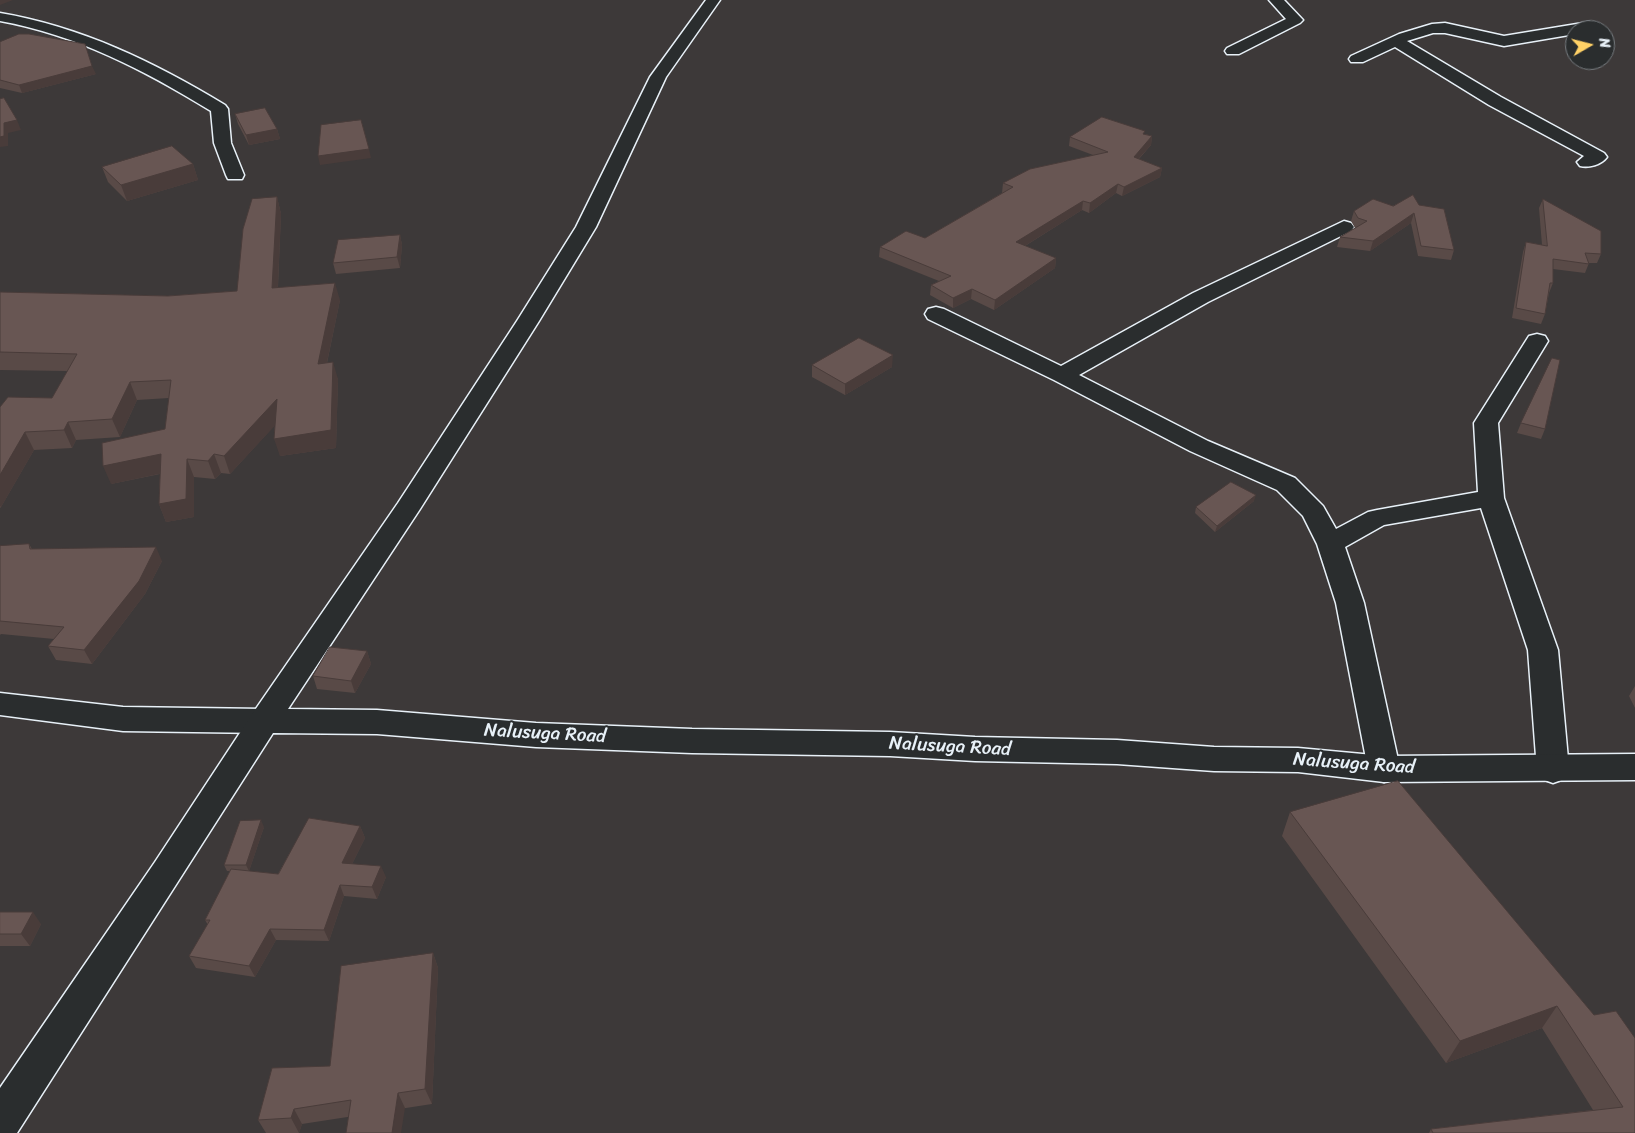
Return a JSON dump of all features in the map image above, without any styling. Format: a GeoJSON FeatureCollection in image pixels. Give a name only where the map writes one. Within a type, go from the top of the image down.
{"type":"FeatureCollection","features":[{"type":"Feature","properties":{"kind":"street"},"geometry":{"type":"LineString","coordinates":[[0,1123],[168,872],[264,721],[343,606],[528,321],[586,227],[658,77],[713,0]]}},
{"type":"Feature","properties":{"kind":"street"},"geometry":{"type":"LineString","coordinates":[[1233,51],[1295,20],[1276,0]]}},
{"type":"Feature","properties":{"kind":"street"},"geometry":{"type":"LineString","coordinates":[[0,17],[49,27],[112,51],[171,79],[219,109],[219,131],[226,159],[235,174]]}},
{"type":"Feature","properties":{"kind":"street"},"geometry":{"type":"LineString","coordinates":[[1357,59],[1418,31],[1432,29],[1445,28],[1504,41],[1565,31]]}},
{"type":"Feature","properties":{"kind":"street"},"geometry":{"type":"LineString","coordinates":[[1395,41],[1495,101],[1598,157],[1586,162]]}},
{"type":"Feature","properties":{"kind":"street"},"geometry":{"type":"LineString","coordinates":[[1062,374],[1251,271],[1344,227]]}},
{"type":"Feature","properties":{"kind":"street"},"geometry":{"type":"LineString","coordinates":[[936,314],[1062,374],[1199,446],[1286,484],[1314,512],[1330,544],[1350,603],[1384,769]]}},
{"type":"Feature","properties":{"kind":"street"},"geometry":{"type":"LineString","coordinates":[[1537,341],[1486,423],[1491,498],[1543,650],[1554,770]]}},
{"type":"Feature","properties":{"kind":"street"},"geometry":{"type":"LineString","coordinates":[[1330,544],[1377,518],[1491,498]]}},
{"type":"Feature","properties":{"kind":"street","name":"Nalusuga Road"},"geometry":{"type":"LineString","coordinates":[[0,704],[123,719],[378,722],[536,735],[1117,752],[1214,758],[1298,760],[1384,769],[1554,770],[1635,767]]}},
{"type":"Feature","properties":{"kind":"building"},"geometry":{"type":"Polygon","coordinates":[[[19,34],[85,44],[92,66],[19,85],[0,80],[0,42],[19,34]]]}},
{"type":"Feature","properties":{"kind":"building"},"geometry":{"type":"Polygon","coordinates":[[[4,98],[17,120],[4,123],[4,136],[0,137],[0,99],[4,98]]]}},
{"type":"Feature","properties":{"kind":"building"},"geometry":{"type":"Polygon","coordinates":[[[265,108],[277,129],[246,135],[235,114],[265,108]]]}},
{"type":"Feature","properties":{"kind":"building"},"geometry":{"type":"Polygon","coordinates":[[[1102,117],[1145,131],[1143,134],[1152,136],[1134,157],[1162,168],[1124,187],[1118,184],[1090,203],[1083,201],[1016,242],[1056,258],[995,300],[972,289],[953,298],[931,285],[951,276],[880,247],[906,231],[925,238],[1013,187],[1003,183],[1030,169],[1108,152],[1070,137],[1102,117]]]}},
{"type":"Feature","properties":{"kind":"building"},"geometry":{"type":"Polygon","coordinates":[[[361,120],[369,149],[318,156],[321,125],[361,120]]]}},
{"type":"Feature","properties":{"kind":"building"},"geometry":{"type":"Polygon","coordinates":[[[172,146],[193,164],[121,185],[102,167],[172,146]]]}},
{"type":"Feature","properties":{"kind":"building"},"geometry":{"type":"Polygon","coordinates":[[[1413,195],[1419,205],[1444,209],[1454,250],[1421,246],[1414,213],[1373,241],[1340,237],[1367,221],[1358,218],[1354,211],[1373,199],[1393,206],[1413,195]]]}},
{"type":"Feature","properties":{"kind":"building"},"geometry":{"type":"Polygon","coordinates":[[[277,197],[272,288],[335,283],[318,364],[333,362],[331,430],[274,439],[277,399],[224,456],[214,454],[208,461],[187,459],[186,499],[159,504],[161,454],[103,466],[102,443],[165,429],[171,380],[130,382],[112,419],[68,422],[64,430],[25,432],[0,475],[0,407],[8,397],[52,398],[77,354],[0,352],[0,292],[168,296],[237,291],[243,229],[252,199],[277,197]]]}},
{"type":"Feature","properties":{"kind":"building"},"geometry":{"type":"Polygon","coordinates":[[[1543,199],[1601,231],[1601,254],[1585,253],[1589,264],[1553,259],[1553,283],[1550,283],[1545,314],[1516,308],[1526,242],[1547,246],[1543,199]]]}},
{"type":"Feature","properties":{"kind":"building"},"geometry":{"type":"Polygon","coordinates":[[[400,235],[397,257],[333,263],[338,240],[400,235]]]}},
{"type":"Feature","properties":{"kind":"building"},"geometry":{"type":"Polygon","coordinates":[[[859,338],[893,355],[845,384],[812,365],[859,338]]]}},
{"type":"Feature","properties":{"kind":"building"},"geometry":{"type":"Polygon","coordinates":[[[1552,358],[1560,360],[1545,429],[1521,423],[1552,358]]]}},
{"type":"Feature","properties":{"kind":"building"},"geometry":{"type":"Polygon","coordinates":[[[1231,482],[1256,495],[1217,526],[1196,507],[1231,482]]]}},
{"type":"Feature","properties":{"kind":"building"},"geometry":{"type":"Polygon","coordinates":[[[29,544],[30,549],[156,547],[139,581],[84,650],[48,646],[64,627],[0,621],[0,546],[29,544]]]}},
{"type":"Feature","properties":{"kind":"building"},"geometry":{"type":"Polygon","coordinates":[[[330,647],[367,651],[351,681],[313,676],[330,647]]]}},
{"type":"Feature","properties":{"kind":"building"},"geometry":{"type":"Polygon","coordinates":[[[1398,781],[1594,1015],[1616,1011],[1635,1038],[1635,1133],[1433,1133],[1431,1129],[1623,1107],[1557,1006],[1460,1041],[1290,812],[1398,781]]]}},
{"type":"Feature","properties":{"kind":"building"},"geometry":{"type":"Polygon","coordinates":[[[309,818],[360,826],[342,863],[381,866],[372,887],[340,885],[324,930],[270,929],[249,966],[189,956],[210,920],[205,920],[231,869],[278,874],[309,818]]]}},
{"type":"Feature","properties":{"kind":"building"},"geometry":{"type":"Polygon","coordinates":[[[261,820],[246,865],[224,865],[240,821],[261,820]]]}},
{"type":"Feature","properties":{"kind":"building"},"geometry":{"type":"Polygon","coordinates":[[[0,912],[33,912],[21,934],[0,934],[0,912]]]}},
{"type":"Feature","properties":{"kind":"building"},"geometry":{"type":"Polygon","coordinates":[[[433,953],[425,1089],[398,1093],[392,1133],[346,1133],[351,1100],[294,1109],[291,1118],[258,1120],[272,1068],[330,1066],[341,966],[433,953]]]}}]}
